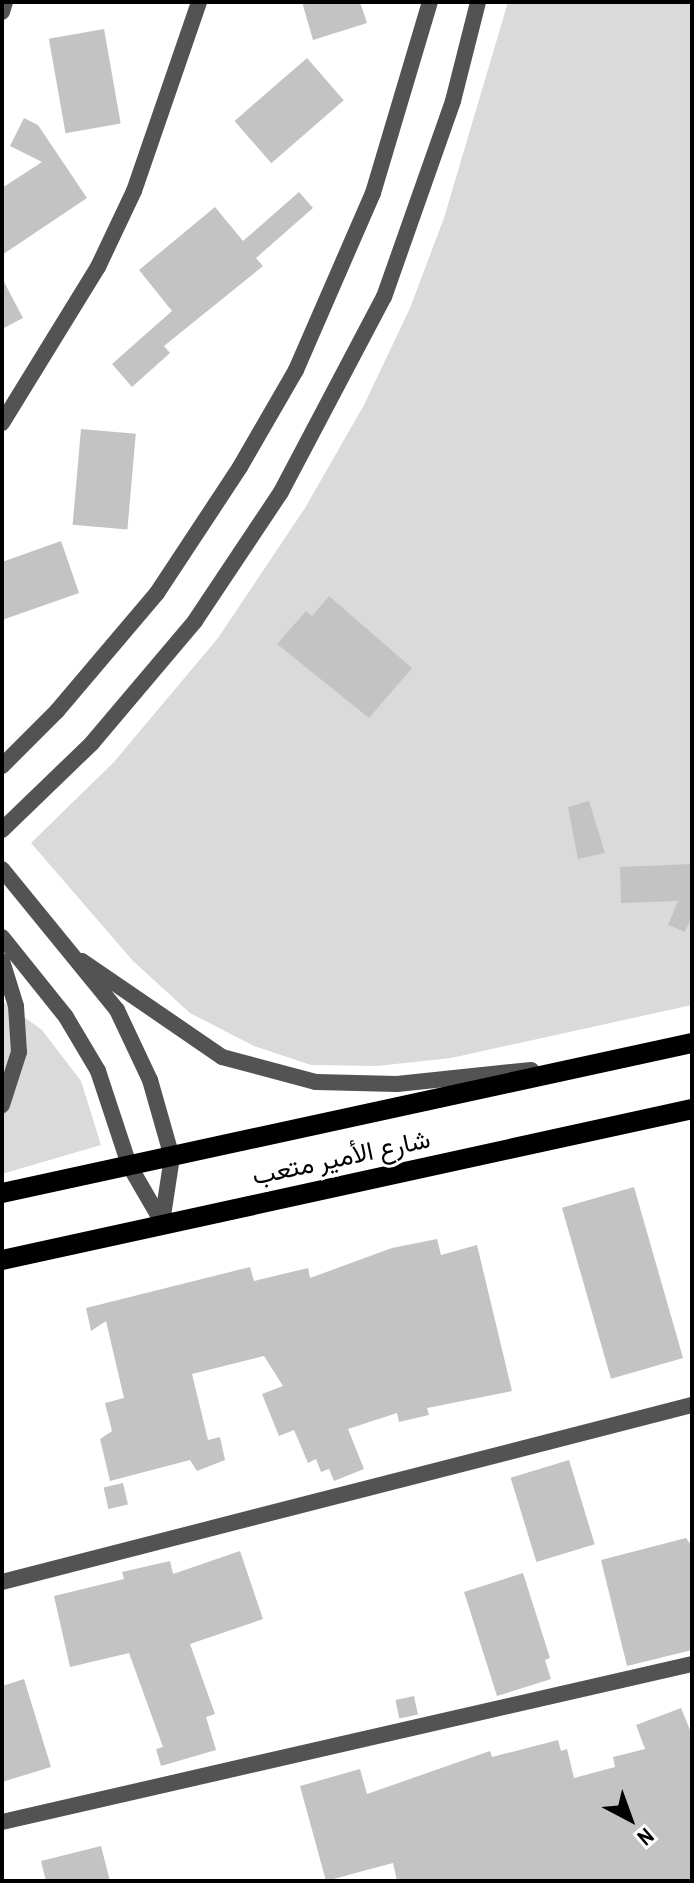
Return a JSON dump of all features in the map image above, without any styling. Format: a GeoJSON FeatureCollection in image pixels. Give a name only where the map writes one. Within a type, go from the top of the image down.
{"type":"FeatureCollection","features":[{"type":"Feature","properties":{"kind":"main road","name":"شارع الأمير متعب"},"geometry":{"type":"LineString","coordinates":[[2,1193],[692,1043]]}},
{"type":"Feature","properties":{"kind":"main road","name":"شارع الأمير متعب"},"geometry":{"type":"LineString","coordinates":[[2,1260],[162,1222],[692,1109]]}},
{"type":"Feature","properties":{"kind":"street"},"geometry":{"type":"LineString","coordinates":[[2,12],[5,2]]}},
{"type":"Feature","properties":{"kind":"street"},"geometry":{"type":"LineString","coordinates":[[2,423],[84,291],[134,191],[199,2]]}},
{"type":"Feature","properties":{"kind":"street"},"geometry":{"type":"LineString","coordinates":[[2,766],[57,711],[157,593],[289,382],[340,278],[373,193],[430,2]]}},
{"type":"Feature","properties":{"kind":"street"},"geometry":{"type":"LineString","coordinates":[[2,830],[92,743],[195,621],[281,492],[384,297],[453,101],[478,2]]}},
{"type":"Feature","properties":{"kind":"street"},"geometry":{"type":"LineString","coordinates":[[2,869],[82,961],[117,1010],[150,1080],[172,1157],[162,1222]]}},
{"type":"Feature","properties":{"kind":"street"},"geometry":{"type":"LineString","coordinates":[[2,937],[66,1017],[98,1071],[129,1165],[162,1222]]}},
{"type":"Feature","properties":{"kind":"street"},"geometry":{"type":"LineString","coordinates":[[2,961],[16,1006],[19,1052],[2,1105]]}},
{"type":"Feature","properties":{"kind":"street"},"geometry":{"type":"LineString","coordinates":[[82,961],[222,1057],[316,1082],[397,1084],[593,1064]]}},
{"type":"Feature","properties":{"kind":"street"},"geometry":{"type":"LineString","coordinates":[[117,1010],[134,996]]}},
{"type":"Feature","properties":{"kind":"street"},"geometry":{"type":"LineString","coordinates":[[2,1582],[692,1405]]}},
{"type":"Feature","properties":{"kind":"street"},"geometry":{"type":"LineString","coordinates":[[2,1822],[692,1664]]}},
{"type":"Feature","properties":{"kind":"shaded area"},"geometry":{"type":"Polygon","coordinates":[[[508,2],[692,2],[692,1005],[451,1058],[377,1066],[311,1065],[254,1046],[190,1013],[133,961],[31,843],[114,762],[218,638],[305,508],[364,405],[410,308],[444,218],[508,2]]]}},
{"type":"Feature","properties":{"kind":"shaded area"},"geometry":{"type":"Polygon","coordinates":[[[2,1001],[42,1030],[81,1081],[101,1145],[2,1174],[2,1001]]]}},
{"type":"Feature","properties":{"kind":"building"},"geometry":{"type":"Polygon","coordinates":[[[302,2],[360,2],[367,23],[313,40],[302,2]]]}},
{"type":"Feature","properties":{"kind":"building"},"geometry":{"type":"Polygon","coordinates":[[[104,29],[121,124],[66,133],[49,39],[104,29]]]}},
{"type":"Feature","properties":{"kind":"building"},"geometry":{"type":"Polygon","coordinates":[[[307,58],[344,100],[271,163],[235,121],[307,58]]]}},
{"type":"Feature","properties":{"kind":"building"},"geometry":{"type":"Polygon","coordinates":[[[24,118],[38,125],[87,198],[2,255],[2,188],[42,162],[10,146],[24,118]]]}},
{"type":"Feature","properties":{"kind":"building"},"geometry":{"type":"Polygon","coordinates":[[[299,192],[313,208],[256,258],[263,266],[164,346],[170,353],[132,387],[112,364],[172,311],[139,270],[215,207],[243,241],[299,192]]]}},
{"type":"Feature","properties":{"kind":"building"},"geometry":{"type":"Polygon","coordinates":[[[2,278],[23,318],[2,329],[2,278]]]}},
{"type":"Feature","properties":{"kind":"building"},"geometry":{"type":"Polygon","coordinates":[[[81,429],[136,434],[127,529],[73,525],[81,429]]]}},
{"type":"Feature","properties":{"kind":"building"},"geometry":{"type":"Polygon","coordinates":[[[61,541],[79,593],[2,620],[2,562],[61,541]]]}},
{"type":"Feature","properties":{"kind":"building"},"geometry":{"type":"Polygon","coordinates":[[[329,596],[412,668],[369,718],[277,644],[306,611],[312,616],[329,596]]]}},
{"type":"Feature","properties":{"kind":"building"},"geometry":{"type":"Polygon","coordinates":[[[589,801],[605,853],[578,859],[568,807],[589,801]]]}},
{"type":"Feature","properties":{"kind":"building"},"geometry":{"type":"Polygon","coordinates":[[[692,864],[692,916],[685,932],[668,925],[678,901],[621,903],[620,867],[692,864]]]}},
{"type":"Feature","properties":{"kind":"building"},"geometry":{"type":"Polygon","coordinates":[[[634,1187],[683,1358],[611,1379],[562,1208],[634,1187]]]}},
{"type":"Feature","properties":{"kind":"building"},"geometry":{"type":"Polygon","coordinates":[[[437,1239],[441,1255],[477,1245],[512,1391],[427,1408],[429,1415],[399,1422],[397,1413],[348,1429],[364,1469],[334,1481],[329,1469],[321,1472],[316,1459],[308,1463],[294,1430],[279,1436],[262,1394],[283,1386],[264,1356],[192,1374],[208,1440],[220,1437],[225,1460],[197,1471],[190,1460],[110,1481],[100,1439],[112,1431],[105,1403],[124,1398],[106,1321],[91,1331],[86,1308],[250,1267],[254,1281],[308,1268],[310,1278],[392,1248],[437,1239]]]}},
{"type":"Feature","properties":{"kind":"building"},"geometry":{"type":"Polygon","coordinates":[[[569,1460],[595,1544],[536,1562],[511,1478],[569,1460]]]}},
{"type":"Feature","properties":{"kind":"building"},"geometry":{"type":"Polygon","coordinates":[[[123,1483],[128,1504],[108,1509],[104,1487],[123,1483]]]}},
{"type":"Feature","properties":{"kind":"building"},"geometry":{"type":"Polygon","coordinates":[[[686,1538],[692,1546],[692,1650],[627,1666],[601,1560],[686,1538]]]}},
{"type":"Feature","properties":{"kind":"building"},"geometry":{"type":"Polygon","coordinates":[[[240,1551],[263,1619],[190,1644],[215,1714],[206,1717],[216,1750],[161,1766],[156,1749],[163,1747],[129,1653],[70,1667],[54,1596],[124,1579],[122,1572],[170,1561],[173,1574],[240,1551]]]}},
{"type":"Feature","properties":{"kind":"building"},"geometry":{"type":"Polygon","coordinates":[[[523,1573],[550,1658],[545,1660],[551,1679],[497,1696],[464,1592],[523,1573]]]}},
{"type":"Feature","properties":{"kind":"building"},"geometry":{"type":"Polygon","coordinates":[[[24,1679],[51,1767],[2,1782],[2,1686],[24,1679]]]}},
{"type":"Feature","properties":{"kind":"building"},"geometry":{"type":"Polygon","coordinates":[[[414,1696],[418,1715],[399,1719],[395,1700],[414,1696]]]}},
{"type":"Feature","properties":{"kind":"building"},"geometry":{"type":"Polygon","coordinates":[[[681,1708],[692,1735],[692,1881],[397,1881],[393,1863],[326,1881],[300,1786],[360,1769],[367,1794],[490,1751],[492,1757],[558,1740],[561,1751],[567,1749],[574,1778],[615,1767],[613,1757],[645,1749],[636,1725],[681,1708]]]}},
{"type":"Feature","properties":{"kind":"building"},"geometry":{"type":"Polygon","coordinates":[[[101,1846],[110,1881],[46,1881],[41,1861],[101,1846]]]}}]}
